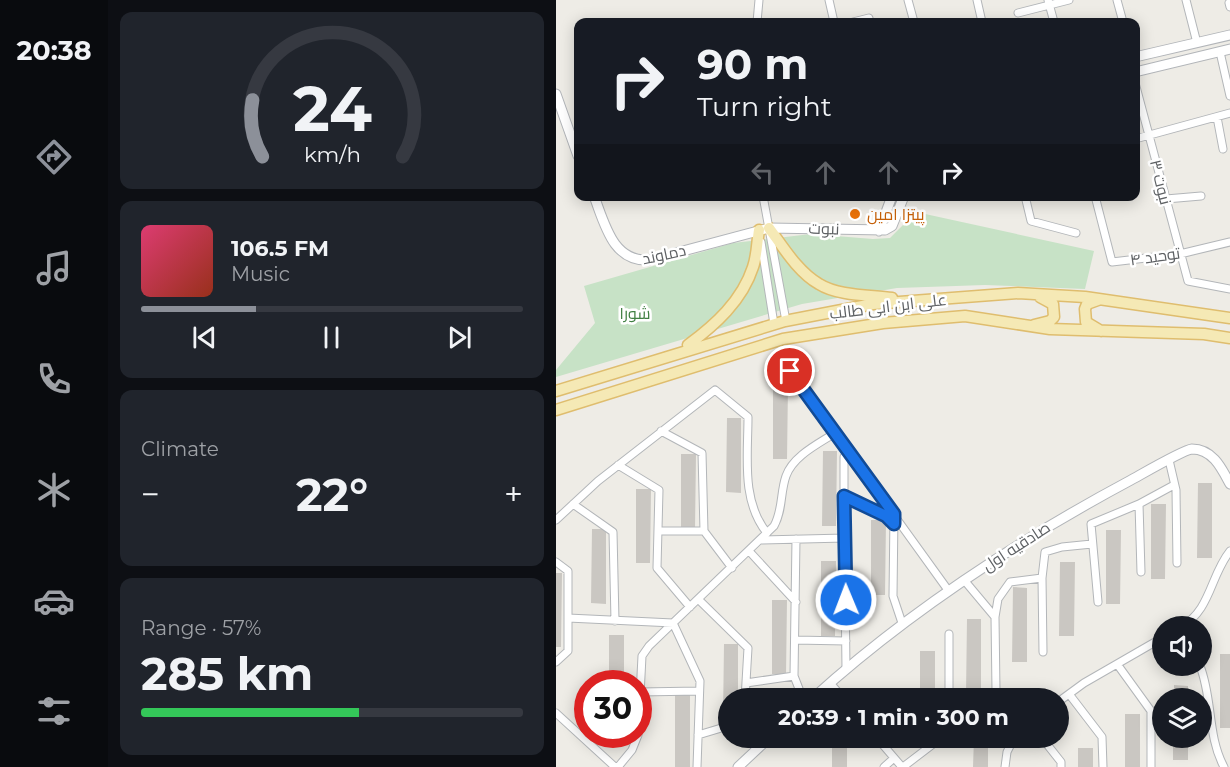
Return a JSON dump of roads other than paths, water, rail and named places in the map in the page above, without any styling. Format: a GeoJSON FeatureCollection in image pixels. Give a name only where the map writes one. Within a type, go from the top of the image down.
{"type":"FeatureCollection","features":[{"type":"Feature","properties":{"kind":"main road"},"geometry":{"type":"LineString","coordinates":[[1140,56],[1230,34]]}},
{"type":"Feature","properties":{"kind":"main road"},"geometry":{"type":"LineString","coordinates":[[1140,71],[1225,51]]}},
{"type":"Feature","properties":{"kind":"main road"},"geometry":{"type":"LineString","coordinates":[[556,94],[574,145]]}},
{"type":"Feature","properties":{"kind":"main road","name":"دماوند"},"geometry":{"type":"LineString","coordinates":[[596,201],[619,250],[637,261],[649,260],[764,229]]}},
{"type":"Feature","properties":{"kind":"main road"},"geometry":{"type":"LineString","coordinates":[[879,231],[890,201]]}},
{"type":"Feature","properties":{"kind":"main road"},"geometry":{"type":"LineString","coordinates":[[879,231],[892,226],[902,201]]}},
{"type":"Feature","properties":{"kind":"main road","name":"نبوت"},"geometry":{"type":"LineString","coordinates":[[764,229],[796,226],[879,231]]}},
{"type":"Feature","properties":{"kind":"main road"},"geometry":{"type":"LineString","coordinates":[[764,229],[819,285],[845,292],[910,301]]}},
{"type":"Feature","properties":{"kind":"main road"},"geometry":{"type":"LineString","coordinates":[[679,352],[712,327],[734,303],[753,267],[764,229]]}},
{"type":"Feature","properties":{"kind":"main road"},"geometry":{"type":"LineString","coordinates":[[1028,293],[1048,300],[1055,310],[1050,321],[1028,326]]}},
{"type":"Feature","properties":{"kind":"main road","name":"علی ابن ابی طالب"},"geometry":{"type":"LineString","coordinates":[[556,391],[774,324],[873,304],[1028,293],[1101,299],[1230,318]]}},
{"type":"Feature","properties":{"kind":"main road"},"geometry":{"type":"LineString","coordinates":[[1101,299],[1087,304],[1084,317],[1086,322],[1103,332]]}},
{"type":"Feature","properties":{"kind":"main road","name":"علی ابن ابی طالب"},"geometry":{"type":"LineString","coordinates":[[556,410],[783,339],[883,322],[965,316],[1028,326],[1103,332],[1204,334],[1230,338]]}},
{"type":"Feature","properties":{"kind":"main road","name":"صادقیه اول"},"geometry":{"type":"LineString","coordinates":[[824,688],[902,624],[948,590],[1051,523],[1169,460],[1191,449],[1205,452],[1220,464],[1230,484]]}},
{"type":"Feature","properties":{"kind":"main road"},"geometry":{"type":"LineString","coordinates":[[738,767],[756,750]]}},
{"type":"Feature","properties":{"kind":"street"},"geometry":{"type":"LineString","coordinates":[[757,18],[758,0]]}},
{"type":"Feature","properties":{"kind":"street"},"geometry":{"type":"LineString","coordinates":[[829,0],[833,18]]}},
{"type":"Feature","properties":{"kind":"street"},"geometry":{"type":"LineString","coordinates":[[908,0],[912,18]]}},
{"type":"Feature","properties":{"kind":"street"},"geometry":{"type":"LineString","coordinates":[[977,0],[981,18]]}},
{"type":"Feature","properties":{"kind":"street"},"geometry":{"type":"LineString","coordinates":[[1018,13],[1049,3],[1069,0]]}},
{"type":"Feature","properties":{"kind":"street"},"geometry":{"type":"LineString","coordinates":[[1117,0],[1122,18]]}},
{"type":"Feature","properties":{"kind":"street"},"geometry":{"type":"LineString","coordinates":[[1186,0],[1196,42]]}},
{"type":"Feature","properties":{"kind":"street"},"geometry":{"type":"LineString","coordinates":[[1049,3],[1053,18]]}},
{"type":"Feature","properties":{"kind":"street"},"geometry":{"type":"LineString","coordinates":[[1225,51],[1230,96]]}},
{"type":"Feature","properties":{"kind":"street","name":"نبوت ۳"},"geometry":{"type":"LineString","coordinates":[[1140,100],[1188,281],[1230,289]]}},
{"type":"Feature","properties":{"kind":"street"},"geometry":{"type":"LineString","coordinates":[[1140,138],[1230,113]]}},
{"type":"Feature","properties":{"kind":"street"},"geometry":{"type":"LineString","coordinates":[[1217,117],[1223,149]]}},
{"type":"Feature","properties":{"kind":"street"},"geometry":{"type":"LineString","coordinates":[[1166,199],[1201,196]]}},
{"type":"Feature","properties":{"kind":"street"},"geometry":{"type":"LineString","coordinates":[[763,201],[774,324]]}},
{"type":"Feature","properties":{"kind":"street"},"geometry":{"type":"LineString","coordinates":[[1026,201],[1031,221],[1076,233]]}},
{"type":"Feature","properties":{"kind":"street","name":"توحید ۴"},"geometry":{"type":"LineString","coordinates":[[1096,201],[1112,262],[1180,254],[1230,242]]}},
{"type":"Feature","properties":{"kind":"street"},"geometry":{"type":"LineString","coordinates":[[764,229],[786,321]]}},
{"type":"Feature","properties":{"kind":"street"},"geometry":{"type":"LineString","coordinates":[[790,371],[948,590]]}},
{"type":"Feature","properties":{"kind":"street"},"geometry":{"type":"LineString","coordinates":[[556,520],[618,465],[715,390],[748,417],[749,493],[759,523],[767,533]]}},
{"type":"Feature","properties":{"kind":"street"},"geometry":{"type":"LineString","coordinates":[[661,431],[702,453],[704,531],[732,568]]}},
{"type":"Feature","properties":{"kind":"street"},"geometry":{"type":"LineString","coordinates":[[641,670],[642,656],[767,533],[779,516],[789,469],[805,453],[835,432]]}},
{"type":"Feature","properties":{"kind":"street"},"geometry":{"type":"LineString","coordinates":[[844,457],[846,669]]}},
{"type":"Feature","properties":{"kind":"street"},"geometry":{"type":"LineString","coordinates":[[1169,460],[1174,485],[1177,563]]}},
{"type":"Feature","properties":{"kind":"street"},"geometry":{"type":"LineString","coordinates":[[618,465],[659,490],[657,568],[690,607]]}},
{"type":"Feature","properties":{"kind":"street"},"geometry":{"type":"LineString","coordinates":[[1098,602],[1091,524],[1139,504],[1174,485]]}},
{"type":"Feature","properties":{"kind":"street"},"geometry":{"type":"LineString","coordinates":[[844,496],[886,516],[894,524]]}},
{"type":"Feature","properties":{"kind":"street"},"geometry":{"type":"LineString","coordinates":[[573,504],[613,532],[615,621]]}},
{"type":"Feature","properties":{"kind":"street"},"geometry":{"type":"LineString","coordinates":[[1139,504],[1141,572]]}},
{"type":"Feature","properties":{"kind":"street"},"geometry":{"type":"LineString","coordinates":[[894,514],[893,596],[902,624]]}},
{"type":"Feature","properties":{"kind":"street"},"geometry":{"type":"LineString","coordinates":[[658,531],[704,531]]}},
{"type":"Feature","properties":{"kind":"street"},"geometry":{"type":"LineString","coordinates":[[761,540],[845,538]]}},
{"type":"Feature","properties":{"kind":"street"},"geometry":{"type":"LineString","coordinates":[[796,539],[794,676],[799,688]]}},
{"type":"Feature","properties":{"kind":"street"},"geometry":{"type":"LineString","coordinates":[[1043,652],[1042,578],[1045,552],[1062,547],[1092,544]]}},
{"type":"Feature","properties":{"kind":"street"},"geometry":{"type":"LineString","coordinates":[[749,551],[796,602]]}},
{"type":"Feature","properties":{"kind":"street"},"geometry":{"type":"LineString","coordinates":[[1197,616],[1205,604],[1214,579],[1230,551]]}},
{"type":"Feature","properties":{"kind":"street"},"geometry":{"type":"LineString","coordinates":[[556,562],[568,571],[568,651],[556,662]]}},
{"type":"Feature","properties":{"kind":"street"},"geometry":{"type":"LineString","coordinates":[[996,688],[995,617],[998,599],[1010,582],[1042,578]]}},
{"type":"Feature","properties":{"kind":"street"},"geometry":{"type":"LineString","coordinates":[[964,580],[995,617]]}},
{"type":"Feature","properties":{"kind":"street"},"geometry":{"type":"LineString","coordinates":[[698,599],[748,648],[746,688]]}},
{"type":"Feature","properties":{"kind":"street"},"geometry":{"type":"LineString","coordinates":[[568,618],[673,623]]}},
{"type":"Feature","properties":{"kind":"street"},"geometry":{"type":"LineString","coordinates":[[673,623],[700,681],[697,767]]}},
{"type":"Feature","properties":{"kind":"street"},"geometry":{"type":"LineString","coordinates":[[949,634],[949,688]]}},
{"type":"Feature","properties":{"kind":"street"},"geometry":{"type":"LineString","coordinates":[[795,640],[846,640]]}},
{"type":"Feature","properties":{"kind":"street"},"geometry":{"type":"LineString","coordinates":[[1103,767],[1102,737],[1069,694],[1152,644]]}},
{"type":"Feature","properties":{"kind":"street"},"geometry":{"type":"LineString","coordinates":[[1117,664],[1151,711],[1151,767]]}},
{"type":"Feature","properties":{"kind":"street"},"geometry":{"type":"LineString","coordinates":[[746,683],[794,676]]}},
{"type":"Feature","properties":{"kind":"street"},"geometry":{"type":"LineString","coordinates":[[1205,676],[1213,736],[1224,767]]}},
{"type":"Feature","properties":{"kind":"street"},"geometry":{"type":"LineString","coordinates":[[830,683],[834,688]]}},
{"type":"Feature","properties":{"kind":"street"},"geometry":{"type":"LineString","coordinates":[[652,692],[699,691]]}},
{"type":"Feature","properties":{"kind":"street"},"geometry":{"type":"LineString","coordinates":[[556,713],[616,767],[633,748]]}},
{"type":"Feature","properties":{"kind":"street"},"geometry":{"type":"LineString","coordinates":[[698,735],[718,729]]}},
{"type":"Feature","properties":{"kind":"street"},"geometry":{"type":"LineString","coordinates":[[886,748],[903,767],[928,748]]}},
{"type":"Feature","properties":{"kind":"street"},"geometry":{"type":"LineString","coordinates":[[1005,767],[1009,748]]}},
{"type":"Feature","properties":{"kind":"street"},"geometry":{"type":"LineString","coordinates":[[1050,748],[1061,762],[1061,767]]}},
{"type":"Feature","properties":{"kind":"street"},"geometry":{"type":"LineString","coordinates":[[884,767],[894,758]]}},
{"type":"Feature","properties":{"kind":"place","name":"پیتزا امین"},"geometry":{"type":"Point","coordinates":[855,214]}},
{"type":"Feature","properties":{"kind":"park label","name":"شورا"},"geometry":{"type":"Point","coordinates":[635,313]}}]}
